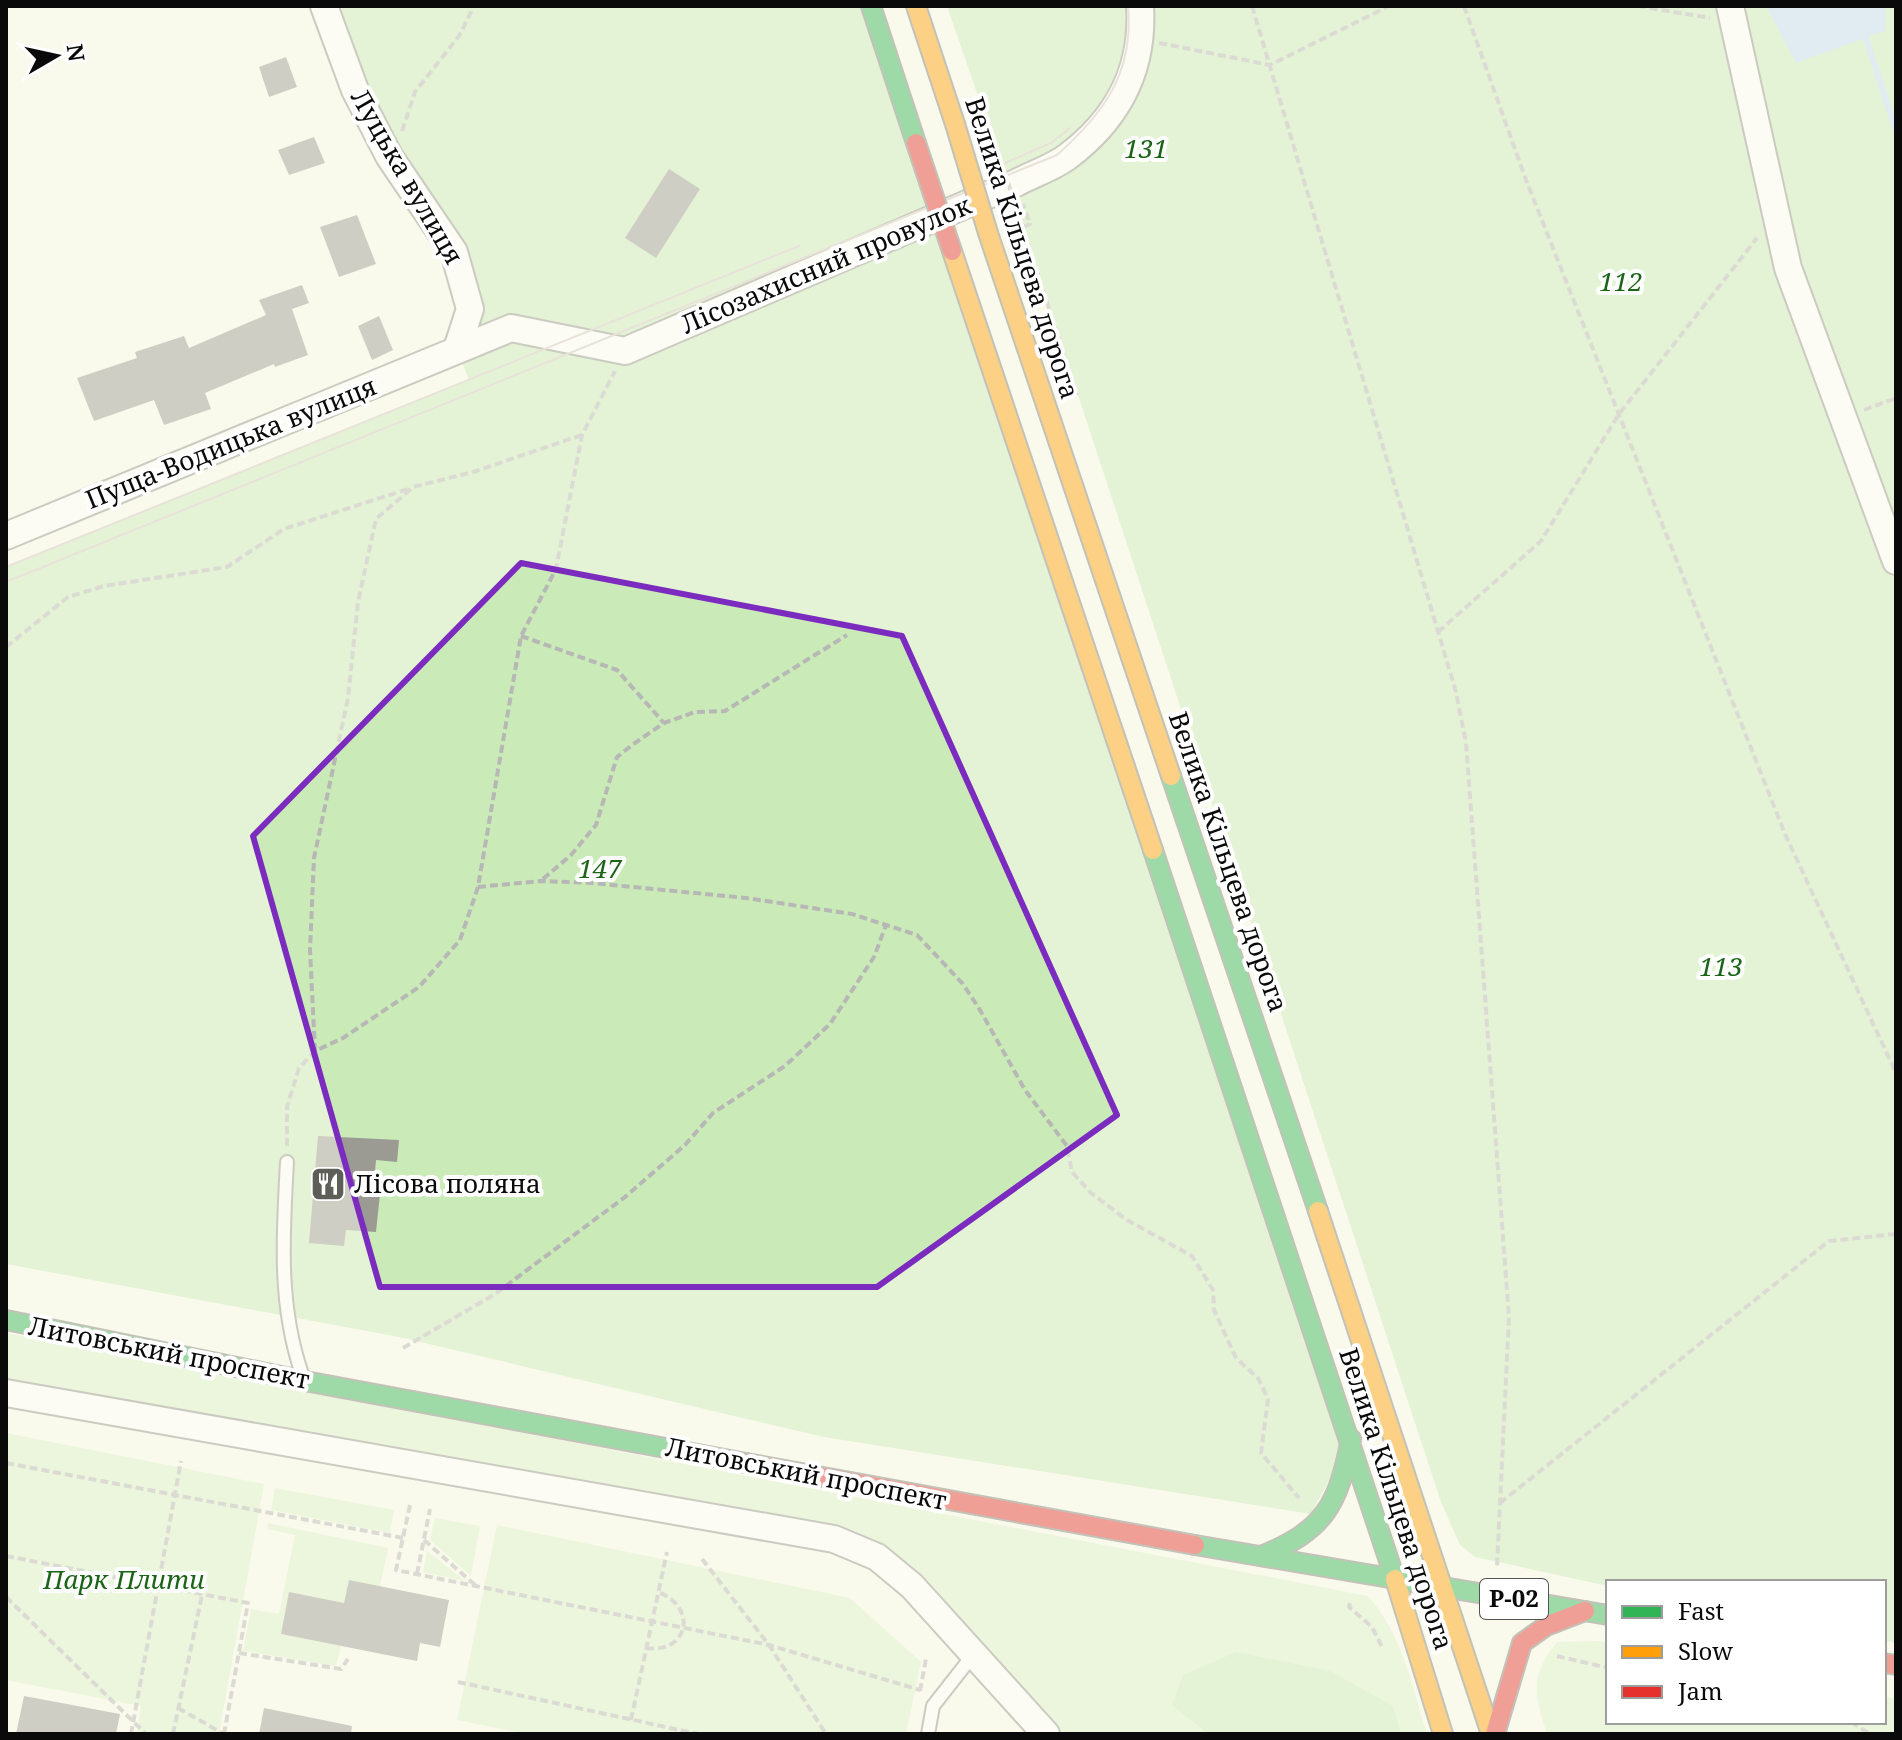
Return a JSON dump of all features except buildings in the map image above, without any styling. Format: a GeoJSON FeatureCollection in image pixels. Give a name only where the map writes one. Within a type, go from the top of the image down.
{"type":"FeatureCollection","features":[{"type":"Feature","properties":{"kind":"main road","name":"Велика Кільцева дорога"},"geometry":{"type":"LineString","coordinates":[[871,6],[1351,1439],[1443,1734]]}},
{"type":"Feature","properties":{"kind":"main road","name":"Велика Кільцева дорога"},"geometry":{"type":"LineString","coordinates":[[916,6],[988,233],[1493,1734]]}},
{"type":"Feature","properties":{"kind":"main road","name":"Литовський проспект"},"geometry":{"type":"LineString","coordinates":[[6,1320],[305,1381],[1081,1526],[1606,1615]]}},
{"type":"Feature","properties":{"kind":"main road"},"geometry":{"type":"LineString","coordinates":[[1261,1556],[1300,1542],[1323,1523],[1343,1480],[1351,1439]]}},
{"type":"Feature","properties":{"kind":"main road"},"geometry":{"type":"LineString","coordinates":[[1493,1734],[1522,1643],[1546,1626],[1585,1611]]}},
{"type":"Feature","properties":{"kind":"street","name":"Луцька вулиця"},"geometry":{"type":"LineString","coordinates":[[324,6],[355,90],[389,156],[432,214],[454,252],[470,309],[457,349]]}},
{"type":"Feature","properties":{"kind":"street","name":"Лісозахисний провулок"},"geometry":{"type":"LineString","coordinates":[[625,351],[925,224],[1065,158],[1102,126],[1120,100],[1135,67],[1142,40],[1140,6]]}},
{"type":"Feature","properties":{"kind":"street"},"geometry":{"type":"LineString","coordinates":[[1731,14],[1788,268],[1896,561]]}},
{"type":"Feature","properties":{"kind":"street"},"geometry":{"type":"LineString","coordinates":[[457,349],[511,328],[625,351]]}},
{"type":"Feature","properties":{"kind":"street","name":"Пуща-Водицька вулиця"},"geometry":{"type":"LineString","coordinates":[[6,536],[457,349]]}},
{"type":"Feature","properties":{"kind":"street"},"geometry":{"type":"LineString","coordinates":[[6,1393],[834,1539],[877,1557],[912,1586],[1046,1734]]}},
{"type":"Feature","properties":{"kind":"lane"},"geometry":{"type":"LineString","coordinates":[[287,1162],[284,1291],[291,1335],[305,1381]]}},
{"type":"Feature","properties":{"kind":"lane"},"geometry":{"type":"LineString","coordinates":[[928,1734],[933,1706],[973,1655]]}},
{"type":"Feature","properties":{"kind":"path"},"geometry":{"type":"LineString","coordinates":[[400,138],[415,92],[459,36],[474,6]]}},
{"type":"Feature","properties":{"kind":"path"},"geometry":{"type":"LineString","coordinates":[[1252,6],[1438,632],[1466,743],[1509,1317],[1497,1567]]}},
{"type":"Feature","properties":{"kind":"path"},"geometry":{"type":"LineString","coordinates":[[1142,40],[1270,65],[1389,6]]}},
{"type":"Feature","properties":{"kind":"path"},"geometry":{"type":"LineString","coordinates":[[1464,6],[1526,180],[1785,834],[1896,1073]]}},
{"type":"Feature","properties":{"kind":"path"},"geometry":{"type":"LineString","coordinates":[[1638,6],[1731,14]]}},
{"type":"Feature","properties":{"kind":"path"},"geometry":{"type":"LineString","coordinates":[[994,140],[1023,227],[1030,224],[1023,202]]}},
{"type":"Feature","properties":{"kind":"path"},"geometry":{"type":"LineString","coordinates":[[1438,632],[1541,541],[1619,414],[1776,213]]}},
{"type":"Feature","properties":{"kind":"path"},"geometry":{"type":"LineString","coordinates":[[287,1162],[287,1107],[299,1068],[315,1051],[343,1038],[419,987],[460,940],[478,887],[521,636],[556,569],[582,435],[625,351]]}},
{"type":"Feature","properties":{"kind":"path"},"geometry":{"type":"LineString","coordinates":[[1843,418],[1896,398]]}},
{"type":"Feature","properties":{"kind":"path"},"geometry":{"type":"LineString","coordinates":[[6,647],[68,597],[104,586],[227,567],[284,529],[413,487],[473,472],[582,435]]}},
{"type":"Feature","properties":{"kind":"path"},"geometry":{"type":"LineString","coordinates":[[315,1051],[310,950],[314,858],[348,698],[358,602],[376,519],[413,487]]}},
{"type":"Feature","properties":{"kind":"path"},"geometry":{"type":"LineString","coordinates":[[541,881],[571,855],[596,825],[617,757],[664,723],[695,712],[725,711],[847,635]]}},
{"type":"Feature","properties":{"kind":"path"},"geometry":{"type":"LineString","coordinates":[[521,636],[617,670],[664,723]]}},
{"type":"Feature","properties":{"kind":"path"},"geometry":{"type":"LineString","coordinates":[[478,887],[541,881],[746,898],[852,914],[917,935],[963,984],[1025,1090],[1067,1146],[1072,1172],[1091,1193],[1127,1220],[1192,1256],[1213,1290],[1214,1310],[1236,1358],[1258,1378],[1268,1399],[1261,1453],[1304,1505]]}},
{"type":"Feature","properties":{"kind":"path"},"geometry":{"type":"LineString","coordinates":[[403,1348],[495,1294],[625,1197],[685,1145],[713,1113],[785,1066],[830,1024],[874,957],[886,925]]}},
{"type":"Feature","properties":{"kind":"path"},"geometry":{"type":"LineString","coordinates":[[1500,1503],[1829,1241],[1896,1234]]}},
{"type":"Feature","properties":{"kind":"path"},"geometry":{"type":"LineString","coordinates":[[131,1734],[181,1461]]}},
{"type":"Feature","properties":{"kind":"path"},"geometry":{"type":"LineString","coordinates":[[6,1463],[403,1538]]}},
{"type":"Feature","properties":{"kind":"path"},"geometry":{"type":"LineString","coordinates":[[410,1505],[396,1570],[769,1645],[920,1690]]}},
{"type":"Feature","properties":{"kind":"path"},"geometry":{"type":"LineString","coordinates":[[417,1574],[430,1509]]}},
{"type":"Feature","properties":{"kind":"path"},"geometry":{"type":"LineString","coordinates":[[424,1540],[477,1586]]}},
{"type":"Feature","properties":{"kind":"path"},"geometry":{"type":"LineString","coordinates":[[631,1720],[667,1552]]}},
{"type":"Feature","properties":{"kind":"path"},"geometry":{"type":"LineString","coordinates":[[6,1556],[248,1603],[224,1734],[178,1708]]}},
{"type":"Feature","properties":{"kind":"path"},"geometry":{"type":"LineString","coordinates":[[702,1559],[769,1645],[826,1734]]}},
{"type":"Feature","properties":{"kind":"path"},"geometry":{"type":"LineString","coordinates":[[646,1648],[656,1649],[673,1643],[683,1628],[684,1619],[677,1602],[658,1592]]}},
{"type":"Feature","properties":{"kind":"path"},"geometry":{"type":"LineString","coordinates":[[173,1734],[202,1595]]}},
{"type":"Feature","properties":{"kind":"path"},"geometry":{"type":"LineString","coordinates":[[6,1597],[146,1734]]}},
{"type":"Feature","properties":{"kind":"path"},"geometry":{"type":"LineString","coordinates":[[1349,1607],[1372,1627],[1383,1649]]}},
{"type":"Feature","properties":{"kind":"path"},"geometry":{"type":"LineString","coordinates":[[239,1653],[341,1669],[348,1659]]}},
{"type":"Feature","properties":{"kind":"path"},"geometry":{"type":"LineString","coordinates":[[1551,1655],[1606,1668]]}},
{"type":"Feature","properties":{"kind":"path"},"geometry":{"type":"LineString","coordinates":[[458,1682],[698,1734]]}},
{"type":"Feature","properties":{"kind":"highlighted area"},"geometry":{"type":"Polygon","coordinates":[[[521,563],[902,636],[1117,1115],[877,1287],[380,1287],[253,836],[521,563]]]}},
{"type":"Feature","properties":{"kind":"green space","name":"147"},"geometry":{"type":"Polygon","coordinates":[[[324,6],[871,6],[1351,1439],[1311,1514],[824,1437],[399,1337],[6,1264],[6,567],[469,380],[457,349],[470,309],[324,6]]]}},
{"type":"Feature","properties":{"kind":"green space"},"geometry":{"type":"Polygon","coordinates":[[[947,6],[1896,6],[1896,1643],[1886,1640],[1886,1580],[1606,1580],[1606,1586],[1475,1557],[1460,1545],[1441,1502],[1023,227],[947,6]]]}},
{"type":"Feature","properties":{"kind":"green space"},"geometry":{"type":"Polygon","coordinates":[[[6,1333],[1368,1596],[1398,1644],[1427,1734],[1057,1734],[839,1532],[6,1378],[6,1333]]]}},
{"type":"Feature","properties":{"kind":"green space","name":"Парк Плити"},"geometry":{"type":"Polygon","coordinates":[[[6,1433],[264,1484],[219,1734],[137,1734],[141,1706],[6,1680],[6,1433]]]}},
{"type":"Feature","properties":{"kind":"green space"},"geometry":{"type":"Polygon","coordinates":[[[275,1488],[394,1510],[390,1533],[271,1510],[275,1488]]]}},
{"type":"Feature","properties":{"kind":"green space"},"geometry":{"type":"Polygon","coordinates":[[[435,1518],[480,1526],[471,1576],[430,1540],[435,1518]]]}},
{"type":"Feature","properties":{"kind":"green space"},"geometry":{"type":"Polygon","coordinates":[[[268,1523],[388,1548],[380,1586],[281,1634],[341,1646],[336,1666],[243,1651],[251,1609],[279,1614],[295,1535],[267,1529],[268,1523]]]}},
{"type":"Feature","properties":{"kind":"green space"},"geometry":{"type":"Polygon","coordinates":[[[497,1525],[850,1598],[921,1662],[906,1734],[526,1734],[457,1720],[497,1525]]]}},
{"type":"Feature","properties":{"kind":"green space"},"geometry":{"type":"Polygon","coordinates":[[[427,1551],[465,1581],[423,1572],[427,1551]]]}},
{"type":"Feature","properties":{"kind":"green space"},"geometry":{"type":"Polygon","coordinates":[[[1557,1642],[1606,1643],[1606,1724],[1886,1724],[1886,1697],[1896,1699],[1896,1734],[1547,1734],[1537,1696],[1538,1676],[1557,1642]]]}},
{"type":"Feature","properties":{"kind":"green space"},"geometry":{"type":"Polygon","coordinates":[[[1236,1652],[1330,1671],[1393,1706],[1401,1734],[1208,1734],[1172,1705],[1183,1675],[1236,1652]]]}},
{"type":"Feature","properties":{"kind":"water"},"geometry":{"type":"Polygon","coordinates":[[[1766,6],[1886,6],[1885,31],[1796,63],[1766,6]]]}},
{"type":"Feature","properties":{"kind":"waterway"},"geometry":{"type":"LineString","coordinates":[[1864,32],[1896,131]]}},
{"type":"Feature","properties":{"kind":"tram line"},"geometry":{"type":"LineString","coordinates":[[6,582],[1057,155],[1102,107],[1121,72],[1129,30],[1128,6]]}},
{"type":"Feature","properties":{"kind":"tram line"},"geometry":{"type":"LineString","coordinates":[[1000,165],[1051,143],[1070,128]]}},
{"type":"Feature","properties":{"kind":"tram line"},"geometry":{"type":"LineString","coordinates":[[6,567],[799,246]]}},
{"type":"Feature","properties":{"kind":"traffic: fast"},"geometry":{"type":"LineString","coordinates":[[871,6],[916,143]]}},
{"type":"Feature","properties":{"kind":"traffic: fast"},"geometry":{"type":"LineString","coordinates":[[1171,776],[1318,1211]]}},
{"type":"Feature","properties":{"kind":"traffic: fast"},"geometry":{"type":"LineString","coordinates":[[1153,850],[1395,1579]]}},
{"type":"Feature","properties":{"kind":"traffic: fast"},"geometry":{"type":"LineString","coordinates":[[6,1320],[305,1381],[746,1463]]}},
{"type":"Feature","properties":{"kind":"traffic: fast"},"geometry":{"type":"LineString","coordinates":[[1261,1556],[1300,1536],[1325,1512],[1334,1498],[1351,1439]]}},
{"type":"Feature","properties":{"kind":"traffic: fast"},"geometry":{"type":"LineString","coordinates":[[1195,1545],[1606,1615]]}},
{"type":"Feature","properties":{"kind":"traffic: slow"},"geometry":{"type":"LineString","coordinates":[[916,6],[955,124]]}},
{"type":"Feature","properties":{"kind":"traffic: slow"},"geometry":{"type":"LineString","coordinates":[[955,124],[988,233]]}},
{"type":"Feature","properties":{"kind":"traffic: slow"},"geometry":{"type":"LineString","coordinates":[[988,233],[1171,776]]}},
{"type":"Feature","properties":{"kind":"traffic: slow"},"geometry":{"type":"LineString","coordinates":[[952,251],[1153,850]]}},
{"type":"Feature","properties":{"kind":"traffic: slow"},"geometry":{"type":"LineString","coordinates":[[1318,1211],[1491,1734]]}},
{"type":"Feature","properties":{"kind":"traffic: slow"},"geometry":{"type":"LineString","coordinates":[[1395,1579],[1443,1734]]}},
{"type":"Feature","properties":{"kind":"traffic: jam"},"geometry":{"type":"LineString","coordinates":[[916,143],[952,251]]}},
{"type":"Feature","properties":{"kind":"traffic: jam"},"geometry":{"type":"LineString","coordinates":[[746,1463],[1195,1545]]}},
{"type":"Feature","properties":{"kind":"traffic: jam"},"geometry":{"type":"LineString","coordinates":[[1495,1734],[1522,1643],[1546,1626],[1585,1611]]}},
{"type":"Feature","properties":{"kind":"traffic: jam"},"geometry":{"type":"LineString","coordinates":[[1886,1663],[1896,1665]]}},
{"type":"Feature","properties":{"kind":"place","name":"Лісова поляна"},"geometry":{"type":"Point","coordinates":[328,1184]}},
{"type":"Feature","properties":{"kind":"park label","name":"131"},"geometry":{"type":"Point","coordinates":[1146,149]}},
{"type":"Feature","properties":{"kind":"park label","name":"112"},"geometry":{"type":"Point","coordinates":[1621,282]}},
{"type":"Feature","properties":{"kind":"park label","name":"113"},"geometry":{"type":"Point","coordinates":[1721,967]}}]}
